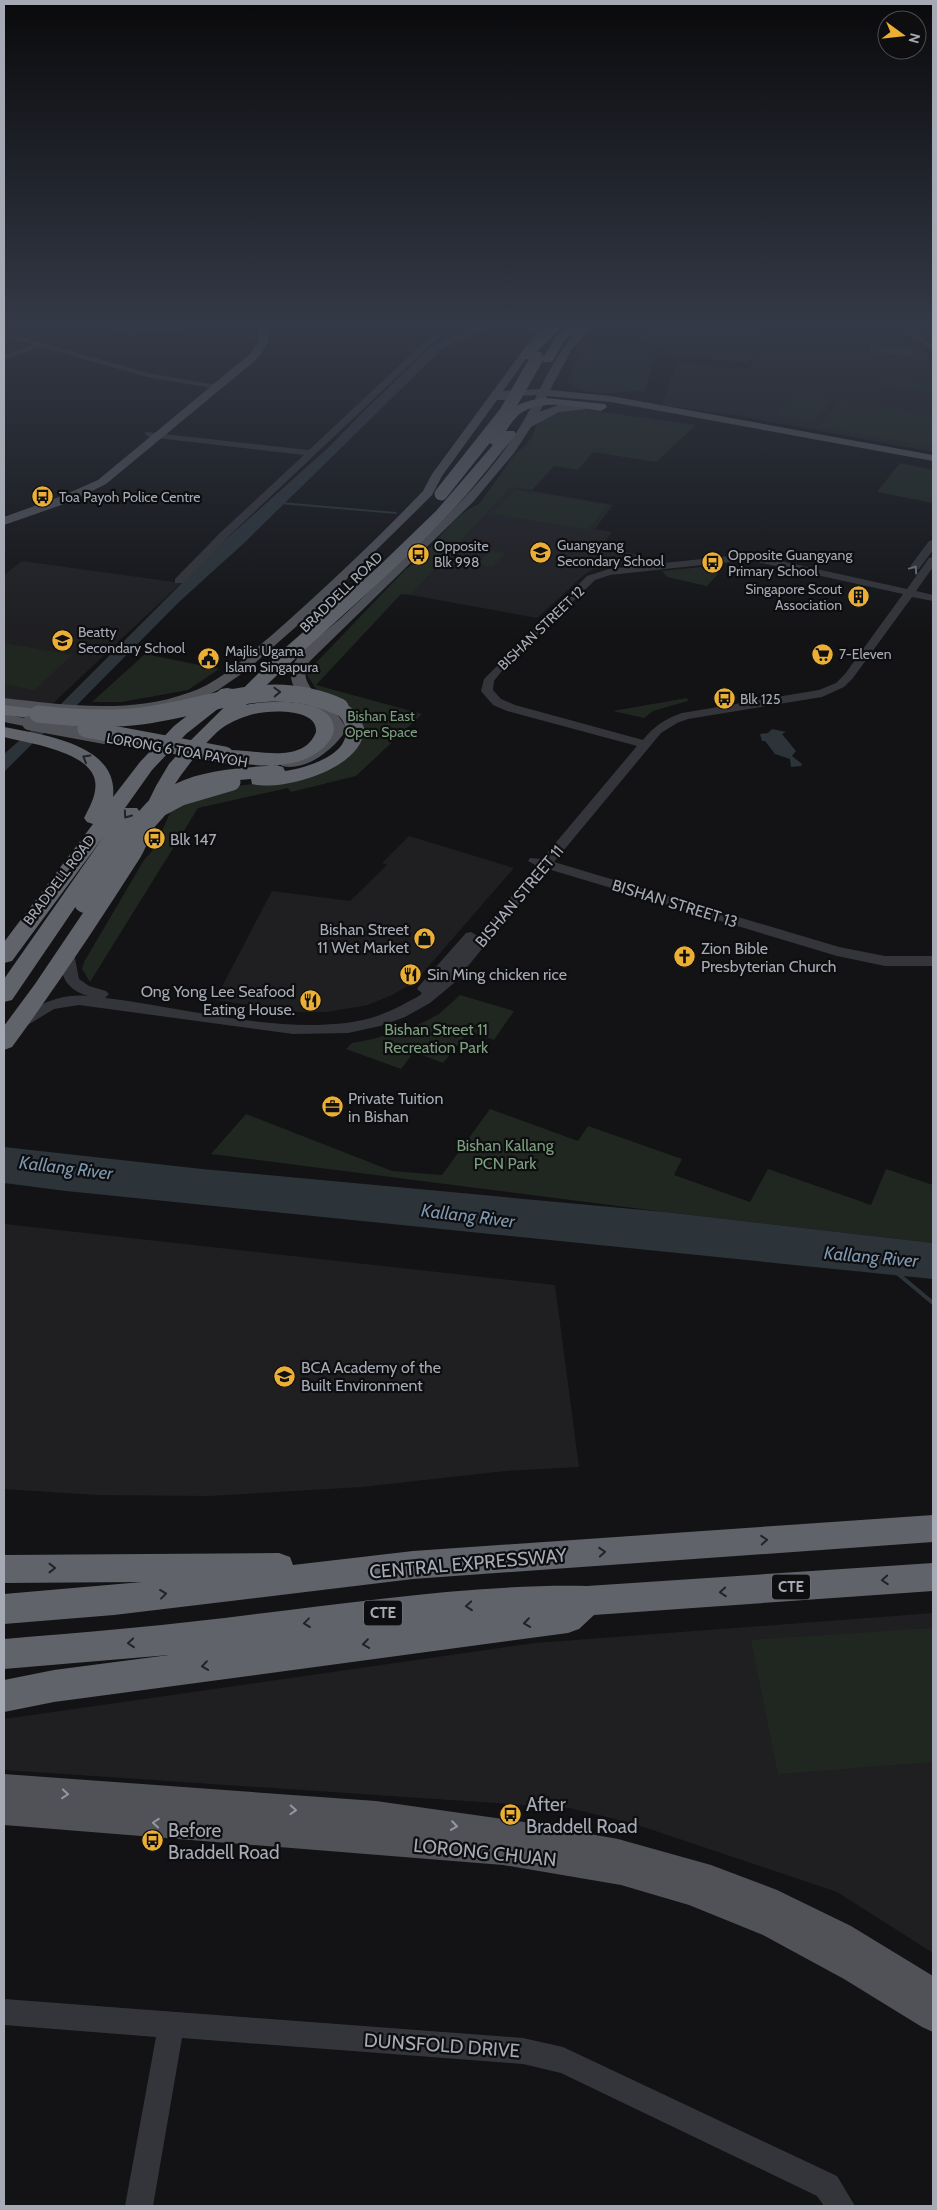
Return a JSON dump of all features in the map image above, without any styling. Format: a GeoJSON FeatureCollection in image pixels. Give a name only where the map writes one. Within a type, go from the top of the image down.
{"type":"FeatureCollection","features":[{"type":"Feature","properties":{"kind":"highway","name":"BRADDELL ROAD"},"geometry":{"type":"LineString","coordinates":[[4,956],[84,846],[146,766],[180,730],[301,631],[434,493],[491,430]]}},
{"type":"Feature","properties":{"kind":"highway"},"geometry":{"type":"LineString","coordinates":[[374,576],[376,569],[450,495],[500,430]]}},
{"type":"Feature","properties":{"kind":"highway","name":"BRADDELL ROAD"},"geometry":{"type":"LineString","coordinates":[[92,904],[132,855],[152,810],[176,768],[208,732],[284,658],[461,496],[510,430]]}},
{"type":"Feature","properties":{"kind":"highway"},"geometry":{"type":"LineString","coordinates":[[394,571],[461,496]]}},
{"type":"Feature","properties":{"kind":"highway","name":"BRADDELL ROAD"},"geometry":{"type":"LineString","coordinates":[[4,995],[164,764],[190,736],[242,690],[284,658]]}},
{"type":"Feature","properties":{"kind":"highway"},"geometry":{"type":"LineString","coordinates":[[180,730],[188,718],[230,678]]}},
{"type":"Feature","properties":{"kind":"highway"},"geometry":{"type":"LineString","coordinates":[[4,714],[114,718],[164,712],[250,695],[279,692],[322,698],[349,715],[355,726],[355,738],[346,751],[335,760],[295,775],[232,782],[193,792],[169,802],[153,812],[140,824],[92,904],[11,1018],[4,1042]]}},
{"type":"Feature","properties":{"kind":"highway"},"geometry":{"type":"LineString","coordinates":[[4,710],[224,757],[254,759],[295,755],[314,747],[324,736],[324,723],[315,714],[296,708],[265,707],[243,711],[208,732]]}},
{"type":"Feature","properties":{"kind":"highway"},"geometry":{"type":"LineString","coordinates":[[152,810],[172,793],[193,782],[287,769],[312,762],[334,747],[340,736],[340,728]]}},
{"type":"Feature","properties":{"kind":"highway"},"geometry":{"type":"LineString","coordinates":[[9,734],[74,751],[98,766],[106,777],[107,788],[104,804],[90,823],[84,846]]}},
{"type":"Feature","properties":{"kind":"highway"},"geometry":{"type":"LineString","coordinates":[[11,1018],[67,953],[82,930],[92,904]]}},
{"type":"Feature","properties":{"kind":"highway","name":"CENTRAL EXPRESSWAY"},"geometry":{"type":"LineString","coordinates":[[4,1609],[114,1600],[413,1566],[933,1528]]}},
{"type":"Feature","properties":{"kind":"highway"},"geometry":{"type":"LineString","coordinates":[[4,1570],[413,1566]]}},
{"type":"Feature","properties":{"kind":"highway","name":"CTE"},"geometry":{"type":"LineString","coordinates":[[4,1654],[180,1639],[396,1612],[546,1600],[587,1601],[933,1577]]}},
{"type":"Feature","properties":{"kind":"highway"},"geometry":{"type":"LineString","coordinates":[[4,1696],[54,1686],[568,1618],[587,1601]]}},
{"type":"Feature","properties":{"kind":"main road"},"geometry":{"type":"LineString","coordinates":[[4,522],[66,499],[102,482],[159,430]]}},
{"type":"Feature","properties":{"kind":"main road","name":"BRADDELL ROAD"},"geometry":{"type":"LineString","coordinates":[[38,716],[75,709],[116,709],[171,702],[192,697],[230,678],[434,493],[436,476],[469,430]]}},
{"type":"Feature","properties":{"kind":"main road"},"geometry":{"type":"LineString","coordinates":[[434,493],[443,476],[478,430]]}},
{"type":"Feature","properties":{"kind":"main road","name":"BRADDELL ROAD"},"geometry":{"type":"LineString","coordinates":[[340,728],[334,718],[297,681],[296,675],[299,666],[394,571],[467,503],[523,430]]}},
{"type":"Feature","properties":{"kind":"main road"},"geometry":{"type":"LineString","coordinates":[[744,430],[933,465]]}},
{"type":"Feature","properties":{"kind":"main road"},"geometry":{"type":"LineString","coordinates":[[767,430],[933,458]]}},
{"type":"Feature","properties":{"kind":"main road"},"geometry":{"type":"LineString","coordinates":[[4,516],[36,505],[90,480],[152,436]]}},
{"type":"Feature","properties":{"kind":"main road"},"geometry":{"type":"LineString","coordinates":[[4,702],[38,716]]}},
{"type":"Feature","properties":{"kind":"main road"},"geometry":{"type":"LineString","coordinates":[[4,718],[38,716]]}},
{"type":"Feature","properties":{"kind":"main road","name":"LORONG 6 TOA PAYOH"},"geometry":{"type":"LineString","coordinates":[[224,757],[269,764],[295,761],[322,750],[335,738],[340,728]]}},
{"type":"Feature","properties":{"kind":"main road","name":"LORONG CHUAN"},"geometry":{"type":"LineString","coordinates":[[4,1788],[226,1806],[340,1812],[429,1823],[590,1848],[672,1867],[741,1890],[857,1948],[933,1994]]}},
{"type":"Feature","properties":{"kind":"main road","name":"LORONG CHUAN"},"geometry":{"type":"LineString","coordinates":[[4,1810],[503,1850],[581,1863],[658,1880],[749,1913],[793,1932],[848,1962],[933,2016]]}},
{"type":"Feature","properties":{"kind":"street"},"geometry":{"type":"LineString","coordinates":[[179,581],[225,534],[335,430]]}},
{"type":"Feature","properties":{"kind":"street"},"geometry":{"type":"LineString","coordinates":[[152,436],[310,454]]}},
{"type":"Feature","properties":{"kind":"street","name":"BISHAN STREET 11"},"geometry":{"type":"LineString","coordinates":[[67,953],[69,979],[77,987],[86,991],[293,1022],[326,1022],[356,1018],[404,1001],[429,985],[542,860],[641,743],[665,724],[686,716],[822,692],[840,685],[849,676],[933,543]]}},
{"type":"Feature","properties":{"kind":"street","name":"BISHAN STREET 12"},"geometry":{"type":"LineString","coordinates":[[641,743],[511,708],[497,702],[487,692],[488,681],[497,670],[595,576],[618,570],[748,557],[902,590]]}},
{"type":"Feature","properties":{"kind":"street","name":"BISHAN STREET 11"},"geometry":{"type":"LineString","coordinates":[[902,590],[933,560]]}},
{"type":"Feature","properties":{"kind":"street"},"geometry":{"type":"LineString","coordinates":[[902,590],[933,594]]}},
{"type":"Feature","properties":{"kind":"street"},"geometry":{"type":"LineString","coordinates":[[902,590],[933,598]]}},
{"type":"Feature","properties":{"kind":"street","name":"BISHAN STREET 11"},"geometry":{"type":"LineString","coordinates":[[11,1018],[62,1001],[79,1000],[306,1031],[347,1029],[386,1020],[422,1003],[449,980],[542,860]]}},
{"type":"Feature","properties":{"kind":"street","name":"BISHAN STREET 13"},"geometry":{"type":"LineString","coordinates":[[542,860],[859,950],[902,956],[933,954]]}},
{"type":"Feature","properties":{"kind":"street","name":"BISHAN STREET 13"},"geometry":{"type":"LineString","coordinates":[[542,860],[837,951],[885,961],[933,961]]}},
{"type":"Feature","properties":{"kind":"street","name":"DUNSFOLD DRIVE"},"geometry":{"type":"LineString","coordinates":[[4,2012],[544,2054],[563,2060],[827,2186],[841,2206]]}},
{"type":"Feature","properties":{"kind":"street"},"geometry":{"type":"LineString","coordinates":[[139,2206],[172,2025]]}},
{"type":"Feature","properties":{"kind":"shaded area"},"geometry":{"type":"Polygon","coordinates":[[[815,430],[933,430],[933,452],[815,430]]]}},
{"type":"Feature","properties":{"kind":"shaded area","name":"Guangyang Secondary School"},"geometry":{"type":"Polygon","coordinates":[[[511,487],[613,505],[595,529],[612,532],[601,547],[641,555],[640,562],[594,569],[585,574],[537,618],[411,595],[511,487]]]}},
{"type":"Feature","properties":{"kind":"shaded area","name":"Beatty Secondary School"},"geometry":{"type":"Polygon","coordinates":[[[22,561],[181,583],[49,707],[4,699],[4,575],[22,561]]]}},
{"type":"Feature","properties":{"kind":"shaded area"},"geometry":{"type":"Polygon","coordinates":[[[409,836],[514,868],[415,982],[392,995],[368,1005],[327,1012],[297,1012],[215,1000],[272,891],[350,901],[387,865],[382,863],[409,836]]]}},
{"type":"Feature","properties":{"kind":"shaded area","name":"BCA Academy of the Built Environment"},"geometry":{"type":"Polygon","coordinates":[[[4,1224],[555,1285],[579,1467],[505,1471],[362,1487],[209,1496],[96,1495],[4,1489],[4,1224]]]}},
{"type":"Feature","properties":{"kind":"shaded area"},"geometry":{"type":"Polygon","coordinates":[[[933,1613],[933,1953],[837,1892],[632,1823],[569,1808],[4,1770],[4,1719],[535,1643],[933,1613]]]}},
{"type":"Feature","properties":{"kind":"green space","name":"Bishan East Open Space"},"geometry":{"type":"Polygon","coordinates":[[[535,430],[690,430],[656,462],[593,452],[578,470],[554,466],[532,490],[511,487],[411,595],[401,594],[316,685],[422,714],[356,776],[291,792],[288,788],[198,808],[90,982],[82,969],[84,962],[144,860],[154,849],[174,804],[230,787],[297,778],[361,737],[314,686],[306,673],[406,569],[425,553],[450,525],[468,510],[479,504],[516,453],[525,446],[535,430]]]}},
{"type":"Feature","properties":{"kind":"green space"},"geometry":{"type":"Polygon","coordinates":[[[836,430],[933,430],[933,447],[836,430]]]}},
{"type":"Feature","properties":{"kind":"green space"},"geometry":{"type":"Polygon","coordinates":[[[900,463],[933,470],[933,503],[877,492],[900,463]]]}},
{"type":"Feature","properties":{"kind":"green space"},"geometry":{"type":"Polygon","coordinates":[[[515,490],[608,505],[588,530],[493,514],[515,490]]]}},
{"type":"Feature","properties":{"kind":"green space"},"geometry":{"type":"Polygon","coordinates":[[[490,551],[505,553],[493,567],[477,564],[490,551]]]}},
{"type":"Feature","properties":{"kind":"green space"},"geometry":{"type":"Polygon","coordinates":[[[711,566],[718,574],[707,586],[667,577],[662,571],[711,566]]]}},
{"type":"Feature","properties":{"kind":"green space"},"geometry":{"type":"Polygon","coordinates":[[[4,643],[72,655],[34,690],[4,684],[4,643]]]}},
{"type":"Feature","properties":{"kind":"green space"},"geometry":{"type":"Polygon","coordinates":[[[145,654],[219,669],[188,690],[122,702],[92,702],[145,654]]]}},
{"type":"Feature","properties":{"kind":"green space"},"geometry":{"type":"Polygon","coordinates":[[[687,698],[688,701],[653,711],[644,718],[613,711],[687,698]]]}},
{"type":"Feature","properties":{"kind":"green space","name":"Bishan Street 11 Recreation Park"},"geometry":{"type":"Polygon","coordinates":[[[460,995],[514,1011],[494,1040],[469,1031],[443,1063],[414,1052],[401,1069],[346,1049],[352,1043],[373,1039],[422,1023],[439,1014],[460,995]]]}},
{"type":"Feature","properties":{"kind":"green space","name":"Bishan Kallang PCN Park"},"geometry":{"type":"Polygon","coordinates":[[[490,1109],[578,1141],[588,1126],[682,1159],[674,1175],[750,1202],[768,1169],[871,1205],[886,1169],[933,1185],[933,1243],[665,1212],[211,1154],[246,1114],[392,1171],[442,1175],[490,1109]]]}},
{"type":"Feature","properties":{"kind":"green space"},"geometry":{"type":"Polygon","coordinates":[[[933,1628],[933,1762],[778,1774],[751,1640],[933,1628]]]}},
{"type":"Feature","properties":{"kind":"water"},"geometry":{"type":"Polygon","coordinates":[[[345,430],[359,430],[243,544],[180,601],[77,705],[37,739],[4,772],[4,754],[61,704],[226,539],[345,430]]]}},
{"type":"Feature","properties":{"kind":"water"},"geometry":{"type":"Polygon","coordinates":[[[772,729],[786,732],[782,734],[796,751],[792,756],[802,764],[801,766],[791,767],[790,759],[775,754],[765,741],[762,741],[760,734],[768,733],[772,729]]]}},
{"type":"Feature","properties":{"kind":"water","name":"Kallang River"},"geometry":{"type":"Polygon","coordinates":[[[4,1147],[202,1169],[665,1212],[933,1243],[933,1279],[66,1191],[4,1183],[4,1147]]]}},
{"type":"Feature","properties":{"kind":"waterway"},"geometry":{"type":"LineString","coordinates":[[280,503],[396,513]]}},
{"type":"Feature","properties":{"kind":"waterway","name":"Kallang River"},"geometry":{"type":"LineString","coordinates":[[897,1273],[933,1303]]}},
{"type":"Feature","properties":{"kind":"place","name":"Toa Payoh Police Centre"},"geometry":{"type":"Point","coordinates":[43,497]}},
{"type":"Feature","properties":{"kind":"place","name":"Guangyang Secondary School"},"geometry":{"type":"Point","coordinates":[541,553]}},
{"type":"Feature","properties":{"kind":"place","name":"Opposite Blk 998"},"geometry":{"type":"Point","coordinates":[418,554]}},
{"type":"Feature","properties":{"kind":"place","name":"Opposite Guangyang Primary School"},"geometry":{"type":"Point","coordinates":[712,563]}},
{"type":"Feature","properties":{"kind":"place","name":"Singapore Scout Association"},"geometry":{"type":"Point","coordinates":[858,597]}},
{"type":"Feature","properties":{"kind":"place","name":"Beatty Secondary School"},"geometry":{"type":"Point","coordinates":[62,640]}},
{"type":"Feature","properties":{"kind":"place","name":"7-Eleven"},"geometry":{"type":"Point","coordinates":[823,654]}},
{"type":"Feature","properties":{"kind":"place","name":"Majlis Ugama Islam Singapura"},"geometry":{"type":"Point","coordinates":[209,659]}},
{"type":"Feature","properties":{"kind":"place","name":"Blk 125"},"geometry":{"type":"Point","coordinates":[724,699]}},
{"type":"Feature","properties":{"kind":"place","name":"Blk 147"},"geometry":{"type":"Point","coordinates":[154,839]}},
{"type":"Feature","properties":{"kind":"place","name":"Bishan Street 11 Wet Market"},"geometry":{"type":"Point","coordinates":[425,938]}},
{"type":"Feature","properties":{"kind":"place","name":"Zion Bible Presbyterian Church"},"geometry":{"type":"Point","coordinates":[685,957]}},
{"type":"Feature","properties":{"kind":"place","name":"Sin Ming chicken rice"},"geometry":{"type":"Point","coordinates":[411,974]}},
{"type":"Feature","properties":{"kind":"place","name":"Ong Yong Lee Seafood Eating House."},"geometry":{"type":"Point","coordinates":[311,1000]}},
{"type":"Feature","properties":{"kind":"place","name":"Private Tuition in Bishan"},"geometry":{"type":"Point","coordinates":[332,1107]}},
{"type":"Feature","properties":{"kind":"place","name":"BCA Academy of the Built Environment"},"geometry":{"type":"Point","coordinates":[285,1376]}},
{"type":"Feature","properties":{"kind":"place","name":"After Braddell Road"},"geometry":{"type":"Point","coordinates":[510,1815]}},
{"type":"Feature","properties":{"kind":"place","name":"Before Braddell Road"},"geometry":{"type":"Point","coordinates":[152,1841]}}]}
